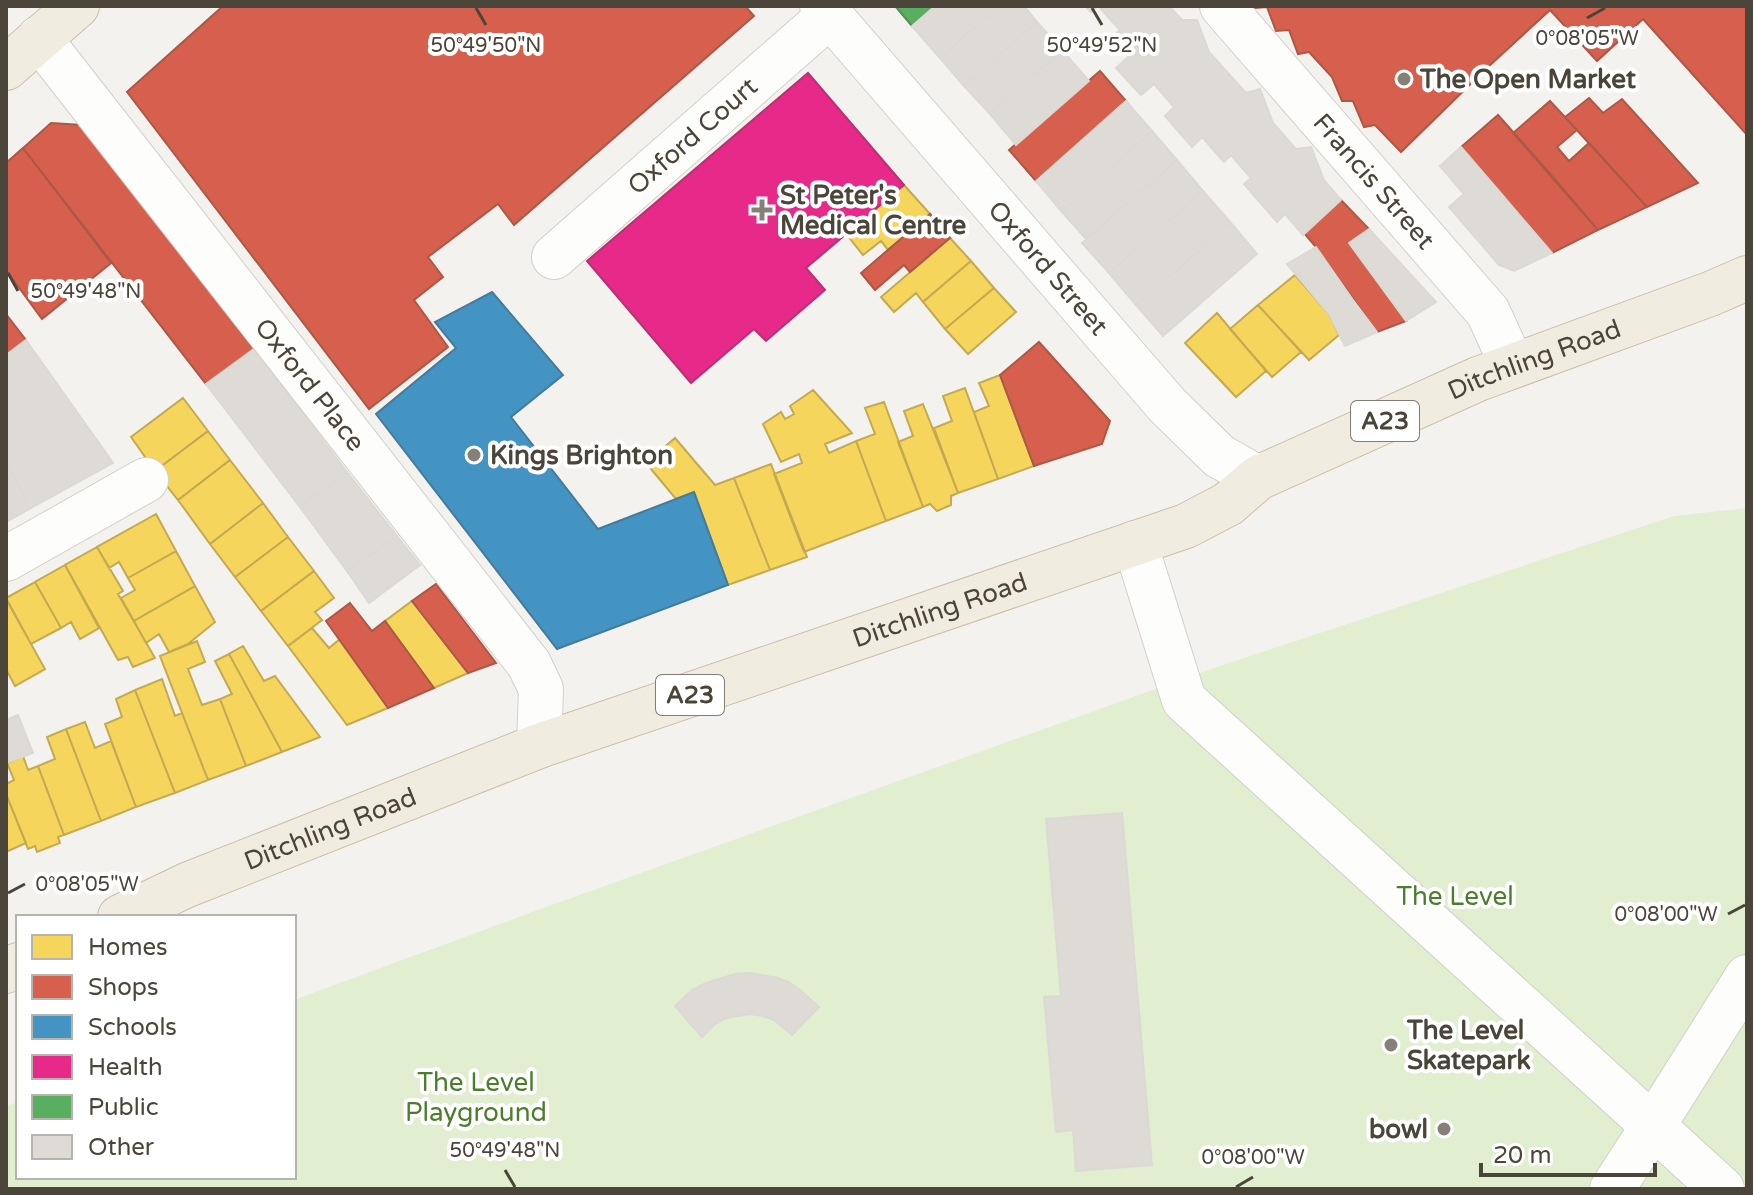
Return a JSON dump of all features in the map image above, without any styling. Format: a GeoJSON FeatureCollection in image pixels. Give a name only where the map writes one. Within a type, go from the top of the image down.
{"type":"FeatureCollection","features":[{"type":"Feature","properties":{"kind":"highway"},"geometry":{"type":"LineString","coordinates":[[6,68],[77,6]]}},
{"type":"Feature","properties":{"kind":"highway","name":"Ditchling Road"},"geometry":{"type":"LineString","coordinates":[[124,915],[187,885],[539,746],[1186,526],[1228,504],[1258,478],[1478,379],[1747,278]]}},
{"type":"Feature","properties":{"kind":"street","name":"Francis Street"},"geometry":{"type":"LineString","coordinates":[[1222,6],[1488,312],[1512,365]]}},
{"type":"Feature","properties":{"kind":"street","name":"Oxford Court"},"geometry":{"type":"LineString","coordinates":[[554,257],[826,10]]}},
{"type":"Feature","properties":{"kind":"street","name":"Oxford Street"},"geometry":{"type":"LineString","coordinates":[[826,10],[1167,405],[1219,456],[1258,478]]}},
{"type":"Feature","properties":{"kind":"street","name":"Oxford Place"},"geometry":{"type":"LineString","coordinates":[[39,38],[529,664],[541,689],[539,746]]}},
{"type":"Feature","properties":{"kind":"street"},"geometry":{"type":"LineString","coordinates":[[6,559],[146,480]]}},
{"type":"Feature","properties":{"kind":"street"},"geometry":{"type":"LineString","coordinates":[[1135,543],[1184,700],[1722,1189]]}},
{"type":"Feature","properties":{"kind":"street"},"geometry":{"type":"LineString","coordinates":[[1612,1189],[1747,977]]}},
{"type":"Feature","properties":{"kind":"green space","name":"The Level"},"geometry":{"type":"Polygon","coordinates":[[[1747,508],[1747,1189],[6,1189],[6,1106],[16,1103],[16,1179],[296,1179],[296,999],[1217,667],[1674,516],[1747,508]]]}},
{"type":"Feature","properties":{"kind":"building: Homes"},"geometry":{"type":"Polygon","coordinates":[[[904,185],[930,214],[888,250],[881,241],[863,255],[846,234],[904,185]]]}},
{"type":"Feature","properties":{"kind":"building: Homes"},"geometry":{"type":"Polygon","coordinates":[[[950,238],[971,261],[923,302],[916,293],[894,312],[881,297],[950,238]]]}},
{"type":"Feature","properties":{"kind":"building: Homes"},"geometry":{"type":"Polygon","coordinates":[[[971,261],[994,288],[945,329],[923,302],[971,261]]]}},
{"type":"Feature","properties":{"kind":"building: Homes"},"geometry":{"type":"Polygon","coordinates":[[[1295,275],[1329,314],[1339,335],[1309,360],[1258,305],[1295,275]]]}},
{"type":"Feature","properties":{"kind":"building: Homes"},"geometry":{"type":"Polygon","coordinates":[[[994,288],[1016,312],[968,354],[945,329],[994,288]]]}},
{"type":"Feature","properties":{"kind":"building: Homes"},"geometry":{"type":"Polygon","coordinates":[[[1258,305],[1301,352],[1272,377],[1230,329],[1258,305]]]}},
{"type":"Feature","properties":{"kind":"building: Homes"},"geometry":{"type":"Polygon","coordinates":[[[1217,313],[1266,371],[1236,397],[1185,343],[1217,313]]]}},
{"type":"Feature","properties":{"kind":"building: Homes"},"geometry":{"type":"Polygon","coordinates":[[[1000,375],[1034,466],[998,479],[974,412],[989,406],[979,383],[1000,375]]]}},
{"type":"Feature","properties":{"kind":"building: Homes"},"geometry":{"type":"Polygon","coordinates":[[[965,388],[998,479],[958,493],[934,428],[952,421],[943,396],[965,388]]]}},
{"type":"Feature","properties":{"kind":"building: Homes"},"geometry":{"type":"Polygon","coordinates":[[[813,390],[852,433],[825,444],[829,453],[856,441],[886,521],[804,552],[774,474],[802,463],[799,454],[781,462],[763,424],[781,412],[785,419],[794,414],[790,406],[813,390]]]}},
{"type":"Feature","properties":{"kind":"building: Homes"},"geometry":{"type":"Polygon","coordinates":[[[183,398],[208,431],[155,471],[131,437],[183,398]]]}},
{"type":"Feature","properties":{"kind":"building: Homes"},"geometry":{"type":"Polygon","coordinates":[[[884,402],[923,507],[886,521],[856,441],[875,434],[865,408],[884,402]]]}},
{"type":"Feature","properties":{"kind":"building: Homes"},"geometry":{"type":"Polygon","coordinates":[[[923,404],[958,493],[951,496],[951,505],[937,511],[930,504],[923,507],[898,442],[913,436],[904,411],[923,404]]]}},
{"type":"Feature","properties":{"kind":"building: Homes"},"geometry":{"type":"Polygon","coordinates":[[[208,431],[230,460],[178,500],[155,471],[208,431]]]}},
{"type":"Feature","properties":{"kind":"building: Homes"},"geometry":{"type":"Polygon","coordinates":[[[675,438],[715,485],[734,478],[770,570],[728,585],[694,492],[676,499],[646,463],[675,438]]]}},
{"type":"Feature","properties":{"kind":"building: Homes"},"geometry":{"type":"Polygon","coordinates":[[[230,460],[263,503],[210,544],[178,500],[230,460]]]}},
{"type":"Feature","properties":{"kind":"building: Homes"},"geometry":{"type":"Polygon","coordinates":[[[771,464],[807,557],[770,570],[734,478],[771,464]]]}},
{"type":"Feature","properties":{"kind":"building: Homes"},"geometry":{"type":"Polygon","coordinates":[[[263,503],[288,537],[235,577],[210,544],[263,503]]]}},
{"type":"Feature","properties":{"kind":"building: Homes"},"geometry":{"type":"Polygon","coordinates":[[[156,514],[176,551],[128,578],[119,562],[109,568],[97,547],[156,514]]]}},
{"type":"Feature","properties":{"kind":"building: Homes"},"geometry":{"type":"Polygon","coordinates":[[[288,537],[314,571],[261,611],[235,577],[288,537]]]}},
{"type":"Feature","properties":{"kind":"building: Homes"},"geometry":{"type":"Polygon","coordinates":[[[97,547],[123,591],[118,594],[155,658],[133,667],[128,657],[118,660],[65,565],[97,547]]]}},
{"type":"Feature","properties":{"kind":"building: Homes"},"geometry":{"type":"Polygon","coordinates":[[[176,551],[195,586],[134,621],[121,598],[135,590],[128,578],[176,551]]]}},
{"type":"Feature","properties":{"kind":"building: Homes"},"geometry":{"type":"Polygon","coordinates":[[[65,565],[99,628],[80,639],[71,622],[61,628],[35,582],[65,565]]]}},
{"type":"Feature","properties":{"kind":"building: Homes"},"geometry":{"type":"Polygon","coordinates":[[[314,571],[334,598],[315,612],[322,620],[288,646],[261,611],[314,571]]]}},
{"type":"Feature","properties":{"kind":"building: Homes"},"geometry":{"type":"Polygon","coordinates":[[[35,582],[61,628],[31,644],[6,598],[35,582]]]}},
{"type":"Feature","properties":{"kind":"building: Homes"},"geometry":{"type":"Polygon","coordinates":[[[195,586],[215,622],[188,644],[169,652],[159,634],[146,643],[134,621],[195,586]]]}},
{"type":"Feature","properties":{"kind":"building: Homes"},"geometry":{"type":"Polygon","coordinates":[[[6,599],[45,669],[15,686],[6,669],[6,599]]]}},
{"type":"Feature","properties":{"kind":"building: Homes"},"geometry":{"type":"Polygon","coordinates":[[[412,601],[468,673],[434,688],[385,621],[412,601]]]}},
{"type":"Feature","properties":{"kind":"building: Homes"},"geometry":{"type":"Polygon","coordinates":[[[312,628],[329,648],[340,639],[388,708],[347,725],[288,646],[312,628]]]}},
{"type":"Feature","properties":{"kind":"building: Homes"},"geometry":{"type":"Polygon","coordinates":[[[197,641],[205,662],[188,669],[202,705],[220,699],[246,766],[208,780],[160,656],[197,641]]]}},
{"type":"Feature","properties":{"kind":"building: Homes"},"geometry":{"type":"Polygon","coordinates":[[[243,646],[264,681],[275,676],[320,737],[282,752],[229,654],[243,646]]]}},
{"type":"Feature","properties":{"kind":"building: Homes"},"geometry":{"type":"Polygon","coordinates":[[[229,654],[282,752],[246,766],[220,699],[232,694],[215,661],[229,654]]]}},
{"type":"Feature","properties":{"kind":"building: Homes"},"geometry":{"type":"Polygon","coordinates":[[[162,679],[175,716],[182,713],[208,780],[175,793],[135,690],[162,679]]]}},
{"type":"Feature","properties":{"kind":"building: Homes"},"geometry":{"type":"Polygon","coordinates":[[[135,690],[175,793],[136,807],[105,724],[122,717],[116,699],[135,690]]]}},
{"type":"Feature","properties":{"kind":"building: Homes"},"geometry":{"type":"Polygon","coordinates":[[[85,722],[95,748],[111,741],[136,807],[101,821],[66,729],[85,722]]]}},
{"type":"Feature","properties":{"kind":"building: Homes"},"geometry":{"type":"Polygon","coordinates":[[[66,729],[101,821],[64,835],[38,766],[55,759],[47,737],[66,729]]]}},
{"type":"Feature","properties":{"kind":"building: Homes"},"geometry":{"type":"Polygon","coordinates":[[[23,756],[28,770],[38,766],[64,835],[58,837],[60,843],[37,852],[35,846],[28,849],[6,794],[6,784],[14,780],[7,763],[23,756]]]}},
{"type":"Feature","properties":{"kind":"building: Homes"},"geometry":{"type":"Polygon","coordinates":[[[6,794],[26,843],[6,852],[6,794]]]}},
{"type":"Feature","properties":{"kind":"building: Shops"},"geometry":{"type":"Polygon","coordinates":[[[223,6],[745,6],[754,16],[514,225],[498,204],[428,257],[443,277],[414,300],[448,347],[369,409],[127,92],[223,6]]]}},
{"type":"Feature","properties":{"kind":"building: Shops","name":"The Open Market"},"geometry":{"type":"Polygon","coordinates":[[[1254,6],[1747,6],[1747,135],[1643,19],[1597,61],[1550,10],[1401,152],[1375,125],[1364,127],[1353,101],[1342,101],[1332,77],[1309,52],[1298,54],[1289,30],[1276,31],[1267,7],[1254,6]]]}},
{"type":"Feature","properties":{"kind":"building: Shops"},"geometry":{"type":"Polygon","coordinates":[[[1100,71],[1126,101],[1036,181],[1009,150],[1100,71]]]}},
{"type":"Feature","properties":{"kind":"building: Shops"},"geometry":{"type":"Polygon","coordinates":[[[1589,98],[1603,113],[1622,99],[1698,183],[1647,207],[1565,117],[1589,98]]]}},
{"type":"Feature","properties":{"kind":"building: Shops"},"geometry":{"type":"Polygon","coordinates":[[[1550,101],[1577,130],[1557,147],[1569,161],[1589,143],[1647,207],[1598,230],[1513,133],[1550,101]]]}},
{"type":"Feature","properties":{"kind":"building: Shops"},"geometry":{"type":"Polygon","coordinates":[[[1498,115],[1598,230],[1552,253],[1461,147],[1498,115]]]}},
{"type":"Feature","properties":{"kind":"building: Shops"},"geometry":{"type":"Polygon","coordinates":[[[51,123],[82,125],[254,349],[206,384],[23,148],[51,123]]]}},
{"type":"Feature","properties":{"kind":"building: Shops"},"geometry":{"type":"Polygon","coordinates":[[[23,148],[111,263],[42,319],[6,270],[6,163],[23,148]]]}},
{"type":"Feature","properties":{"kind":"building: Shops"},"geometry":{"type":"Polygon","coordinates":[[[1341,200],[1369,229],[1349,243],[1406,321],[1377,332],[1304,233],[1341,200]]]}},
{"type":"Feature","properties":{"kind":"building: Shops"},"geometry":{"type":"Polygon","coordinates":[[[930,214],[950,238],[910,272],[904,265],[875,290],[861,273],[930,214]]]}},
{"type":"Feature","properties":{"kind":"building: Shops"},"geometry":{"type":"Polygon","coordinates":[[[6,314],[26,340],[6,355],[6,314]]]}},
{"type":"Feature","properties":{"kind":"building: Shops"},"geometry":{"type":"Polygon","coordinates":[[[1039,342],[1110,421],[1102,444],[1034,466],[1000,375],[1039,342]]]}},
{"type":"Feature","properties":{"kind":"building: Shops"},"geometry":{"type":"Polygon","coordinates":[[[436,584],[496,663],[468,673],[412,601],[436,584]]]}},
{"type":"Feature","properties":{"kind":"building: Shops"},"geometry":{"type":"Polygon","coordinates":[[[350,603],[372,631],[385,621],[434,688],[388,708],[326,621],[350,603]]]}},
{"type":"Feature","properties":{"kind":"building: Schools","name":"Kings Brighton"},"geometry":{"type":"Polygon","coordinates":[[[492,292],[563,375],[511,417],[598,529],[694,492],[728,585],[557,649],[376,414],[456,348],[435,322],[492,292]]]}},
{"type":"Feature","properties":{"kind":"building: Health","name":"St Peter's Medical Centre"},"geometry":{"type":"Polygon","coordinates":[[[808,73],[904,185],[806,268],[825,290],[766,341],[754,329],[691,383],[587,261],[808,73]]]}},
{"type":"Feature","properties":{"kind":"building: Public"},"geometry":{"type":"Polygon","coordinates":[[[895,6],[935,6],[912,26],[895,6]]]}},
{"type":"Feature","properties":{"kind":"building: Other"},"geometry":{"type":"Polygon","coordinates":[[[935,6],[999,6],[940,58],[912,26],[935,6]]]}},
{"type":"Feature","properties":{"kind":"building: Other"},"geometry":{"type":"Polygon","coordinates":[[[999,6],[1024,6],[1037,22],[964,86],[940,58],[999,6]]]}},
{"type":"Feature","properties":{"kind":"building: Other"},"geometry":{"type":"Polygon","coordinates":[[[1098,6],[1169,6],[1182,20],[1197,20],[1209,52],[1246,93],[1260,89],[1273,123],[1296,149],[1311,147],[1324,180],[1341,200],[1303,235],[1285,214],[1277,222],[1244,184],[1251,178],[1231,155],[1224,162],[1202,137],[1192,147],[1165,116],[1174,107],[1154,84],[1141,95],[1116,68],[1129,56],[1112,37],[1120,30],[1098,6]]]}},
{"type":"Feature","properties":{"kind":"building: Other"},"geometry":{"type":"Polygon","coordinates":[[[1037,22],[1062,50],[990,114],[964,86],[1037,22]]]}},
{"type":"Feature","properties":{"kind":"building: Other"},"geometry":{"type":"Polygon","coordinates":[[[1062,50],[1089,81],[1016,145],[990,114],[1062,50]]]}},
{"type":"Feature","properties":{"kind":"building: Other"},"geometry":{"type":"Polygon","coordinates":[[[1126,101],[1152,131],[1062,212],[1036,181],[1126,101]]]}},
{"type":"Feature","properties":{"kind":"building: Other"},"geometry":{"type":"Polygon","coordinates":[[[1152,131],[1177,160],[1086,239],[1062,212],[1152,131]]]}},
{"type":"Feature","properties":{"kind":"building: Other"},"geometry":{"type":"Polygon","coordinates":[[[1461,147],[1552,253],[1514,271],[1499,265],[1449,207],[1464,194],[1440,166],[1461,147]]]}},
{"type":"Feature","properties":{"kind":"building: Other"},"geometry":{"type":"Polygon","coordinates":[[[1177,160],[1203,191],[1109,273],[1082,243],[1177,160]]]}},
{"type":"Feature","properties":{"kind":"building: Other"},"geometry":{"type":"Polygon","coordinates":[[[1203,191],[1231,223],[1136,305],[1109,273],[1203,191]]]}},
{"type":"Feature","properties":{"kind":"building: Other"},"geometry":{"type":"Polygon","coordinates":[[[1231,223],[1257,254],[1163,336],[1136,305],[1231,223]]]}},
{"type":"Feature","properties":{"kind":"building: Other"},"geometry":{"type":"Polygon","coordinates":[[[1369,229],[1436,302],[1406,321],[1349,243],[1369,229]]]}},
{"type":"Feature","properties":{"kind":"building: Other"},"geometry":{"type":"Polygon","coordinates":[[[1316,247],[1377,332],[1345,346],[1329,314],[1287,264],[1316,247]]]}},
{"type":"Feature","properties":{"kind":"building: Other"},"geometry":{"type":"Polygon","coordinates":[[[26,340],[113,463],[31,508],[6,463],[6,355],[26,340]]]}},
{"type":"Feature","properties":{"kind":"building: Other"},"geometry":{"type":"Polygon","coordinates":[[[254,349],[347,472],[300,507],[206,384],[254,349]]]}},
{"type":"Feature","properties":{"kind":"building: Other"},"geometry":{"type":"Polygon","coordinates":[[[6,463],[31,508],[6,522],[6,463]]]}},
{"type":"Feature","properties":{"kind":"building: Other"},"geometry":{"type":"Polygon","coordinates":[[[347,472],[397,536],[347,571],[300,507],[347,472]]]}},
{"type":"Feature","properties":{"kind":"building: Other"},"geometry":{"type":"Polygon","coordinates":[[[397,536],[420,565],[369,603],[347,571],[397,536]]]}},
{"type":"Feature","properties":{"kind":"building: Other"},"geometry":{"type":"Polygon","coordinates":[[[18,715],[33,753],[6,763],[6,720],[18,715]]]}},
{"type":"Feature","properties":{"kind":"building: Other"},"geometry":{"type":"Polygon","coordinates":[[[1122,813],[1152,1165],[1076,1171],[1073,1130],[1056,1132],[1044,997],[1061,996],[1046,819],[1122,813]]]}},
{"type":"Feature","properties":{"kind":"building: Other"},"geometry":{"type":"Polygon","coordinates":[[[750,973],[788,982],[819,1007],[792,1035],[774,1020],[750,1014],[726,1018],[702,1037],[675,1006],[692,990],[706,983],[750,973]]]}},
{"type":"Feature","properties":{"kind":"place","name":"The Open Market"},"geometry":{"type":"Point","coordinates":[1404,79]}},
{"type":"Feature","properties":{"kind":"place","name":"St Peter's Medical Centre"},"geometry":{"type":"Point","coordinates":[762,210]}},
{"type":"Feature","properties":{"kind":"place","name":"Kings Brighton"},"geometry":{"type":"Point","coordinates":[474,455]}},
{"type":"Feature","properties":{"kind":"place","name":"The Level Skatepark"},"geometry":{"type":"Point","coordinates":[1391,1045]}},
{"type":"Feature","properties":{"kind":"place","name":"bowl"},"geometry":{"type":"Point","coordinates":[1444,1129]}},
{"type":"Feature","properties":{"kind":"park label","name":"The Level Playground"},"geometry":{"type":"Point","coordinates":[476,1097]}}]}
